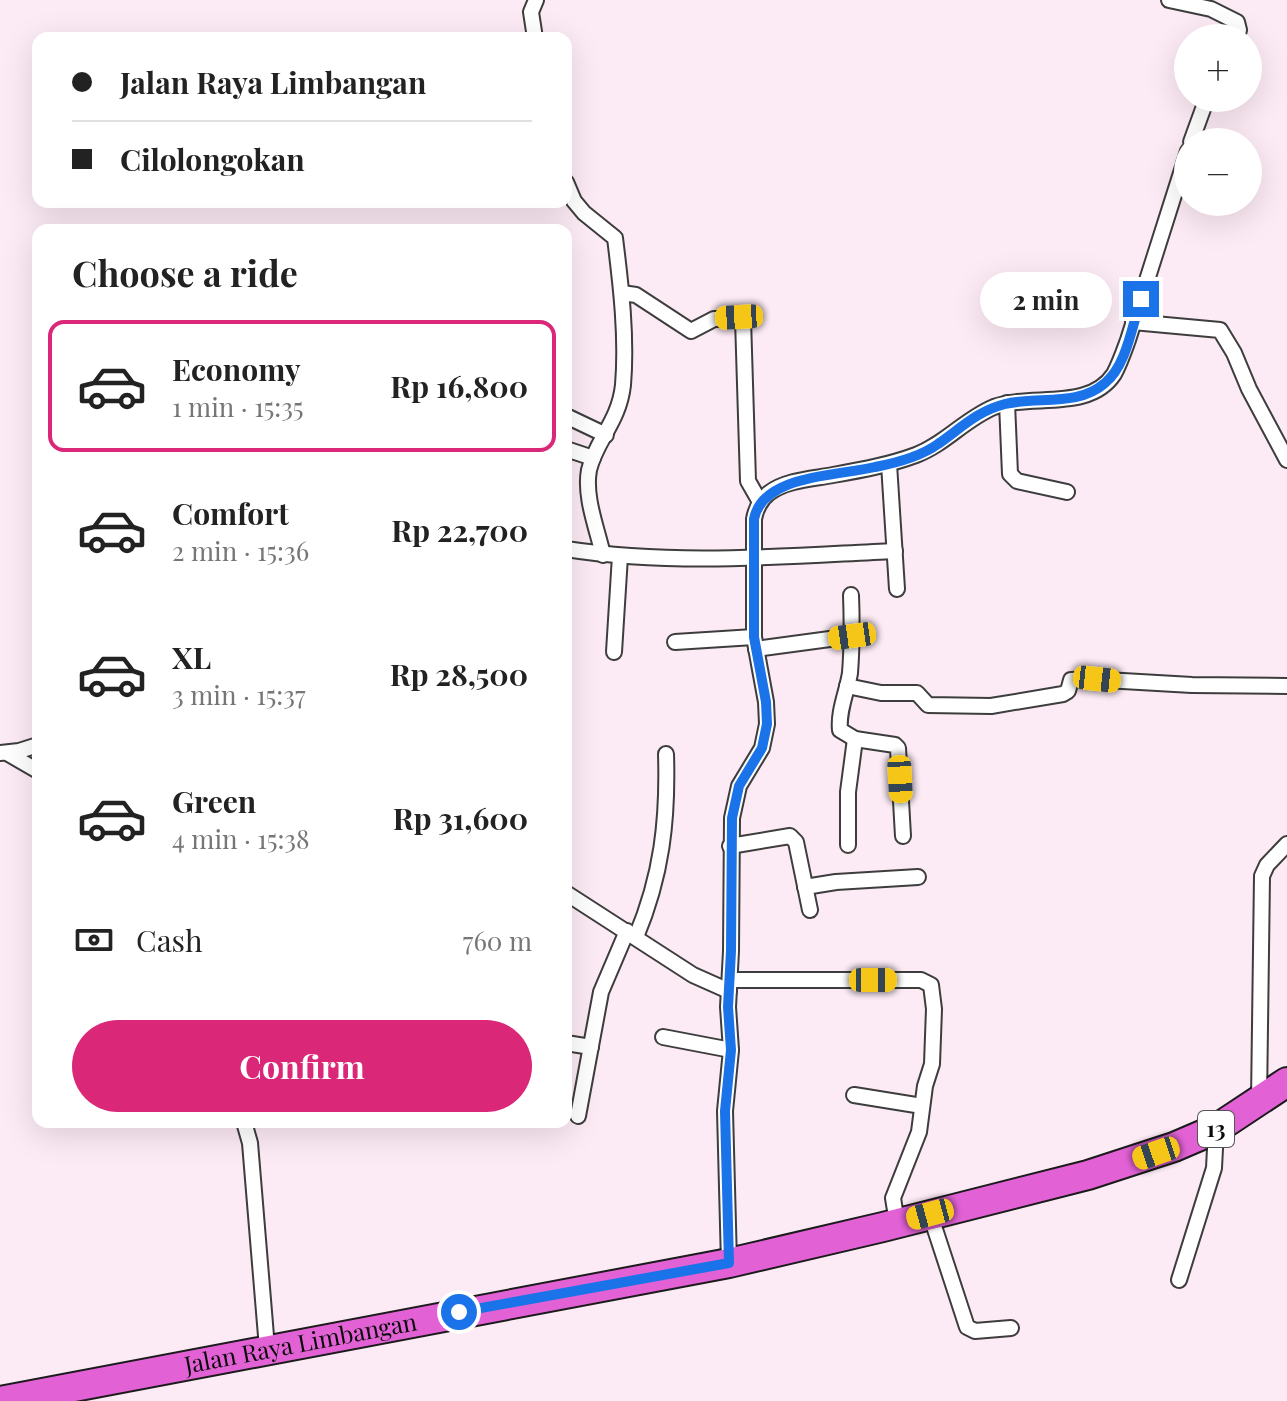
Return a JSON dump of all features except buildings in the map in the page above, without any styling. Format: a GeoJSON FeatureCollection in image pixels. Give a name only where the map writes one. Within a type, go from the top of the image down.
{"type":"FeatureCollection","features":[{"type":"Feature","properties":{"kind":"highway","name":"Jalan Raya Limbangan"},"geometry":{"type":"LineString","coordinates":[[0,1401],[267,1348],[729,1263],[897,1223],[1088,1175],[1162,1151],[1216,1129],[1287,1082]]}},
{"type":"Feature","properties":{"kind":"street"},"geometry":{"type":"LineString","coordinates":[[534,32],[531,12],[536,0]]}},
{"type":"Feature","properties":{"kind":"street"},"geometry":{"type":"LineString","coordinates":[[1169,0],[1211,9],[1238,24]]}},
{"type":"Feature","properties":{"kind":"street"},"geometry":{"type":"LineString","coordinates":[[729,1263],[725,1111],[731,1050],[730,846],[734,800],[746,771],[762,748],[767,724],[755,643],[754,519],[760,502],[769,493],[793,482],[889,464],[930,449],[975,416],[1007,403],[1080,397],[1097,389],[1113,374],[1174,195]]}},
{"type":"Feature","properties":{"kind":"street"},"geometry":{"type":"LineString","coordinates":[[572,196],[584,213],[615,238],[622,292],[623,384],[615,418],[589,471],[589,496],[603,555]]}},
{"type":"Feature","properties":{"kind":"street"},"geometry":{"type":"LineString","coordinates":[[622,292],[636,295],[691,331],[717,318],[743,319],[748,481],[760,502]]}},
{"type":"Feature","properties":{"kind":"street"},"geometry":{"type":"LineString","coordinates":[[1133,322],[1220,330],[1287,460]]}},
{"type":"Feature","properties":{"kind":"street"},"geometry":{"type":"LineString","coordinates":[[1007,403],[1010,474],[1017,481],[1067,492]]}},
{"type":"Feature","properties":{"kind":"street"},"geometry":{"type":"LineString","coordinates":[[572,419],[606,435]]}},
{"type":"Feature","properties":{"kind":"street"},"geometry":{"type":"LineString","coordinates":[[572,451],[593,458]]}},
{"type":"Feature","properties":{"kind":"street"},"geometry":{"type":"LineString","coordinates":[[889,464],[897,589]]}},
{"type":"Feature","properties":{"kind":"street"},"geometry":{"type":"LineString","coordinates":[[572,550],[686,567],[754,557],[895,551]]}},
{"type":"Feature","properties":{"kind":"street"},"geometry":{"type":"LineString","coordinates":[[614,652],[620,556]]}},
{"type":"Feature","properties":{"kind":"street"},"geometry":{"type":"LineString","coordinates":[[851,595],[852,636],[840,730],[855,739],[898,748],[903,836]]}},
{"type":"Feature","properties":{"kind":"street"},"geometry":{"type":"LineString","coordinates":[[675,642],[755,643],[852,636]]}},
{"type":"Feature","properties":{"kind":"street"},"geometry":{"type":"LineString","coordinates":[[847,686],[881,693],[917,693],[928,705],[985,706],[1067,693],[1073,680],[1287,686]]}},
{"type":"Feature","properties":{"kind":"street"},"geometry":{"type":"LineString","coordinates":[[848,845],[848,792],[855,739]]}},
{"type":"Feature","properties":{"kind":"street"},"geometry":{"type":"LineString","coordinates":[[4,753],[32,746]]}},
{"type":"Feature","properties":{"kind":"street"},"geometry":{"type":"LineString","coordinates":[[4,753],[32,768]]}},
{"type":"Feature","properties":{"kind":"street"},"geometry":{"type":"LineString","coordinates":[[578,1116],[601,992],[649,907],[668,807],[666,754]]}},
{"type":"Feature","properties":{"kind":"street"},"geometry":{"type":"LineString","coordinates":[[730,846],[790,836],[796,842],[810,910]]}},
{"type":"Feature","properties":{"kind":"street"},"geometry":{"type":"LineString","coordinates":[[1259,1101],[1261,888],[1264,871],[1284,852]]}},
{"type":"Feature","properties":{"kind":"street"},"geometry":{"type":"LineString","coordinates":[[805,887],[918,877]]}},
{"type":"Feature","properties":{"kind":"street"},"geometry":{"type":"LineString","coordinates":[[572,897],[693,975],[729,986],[927,982],[933,989],[933,1051],[919,1132],[893,1198],[897,1223]]}},
{"type":"Feature","properties":{"kind":"street"},"geometry":{"type":"LineString","coordinates":[[663,1037],[731,1050]]}},
{"type":"Feature","properties":{"kind":"street"},"geometry":{"type":"LineString","coordinates":[[572,1044],[591,1047]]}},
{"type":"Feature","properties":{"kind":"street"},"geometry":{"type":"LineString","coordinates":[[854,1095],[922,1106]]}},
{"type":"Feature","properties":{"kind":"street"},"geometry":{"type":"LineString","coordinates":[[246,1128],[250,1143],[267,1348]]}},
{"type":"Feature","properties":{"kind":"street"},"geometry":{"type":"LineString","coordinates":[[1179,1280],[1214,1168],[1216,1129]]}},
{"type":"Feature","properties":{"kind":"street"},"geometry":{"type":"LineString","coordinates":[[930,1214],[967,1327],[975,1331],[1011,1328]]}},
{"type":"Feature","properties":{"kind":"route"},"geometry":{"type":"LineString","coordinates":[[459,1312],[729,1263],[725,1111],[731,1050],[728,1007],[730,846],[734,800],[746,771],[762,748],[767,724],[754,637],[754,519],[757,506],[769,493],[793,482],[874,468],[918,455],[940,443],[975,416],[995,407],[1028,400],[1080,397],[1097,389],[1106,383],[1118,365],[1141,299]]}}]}
